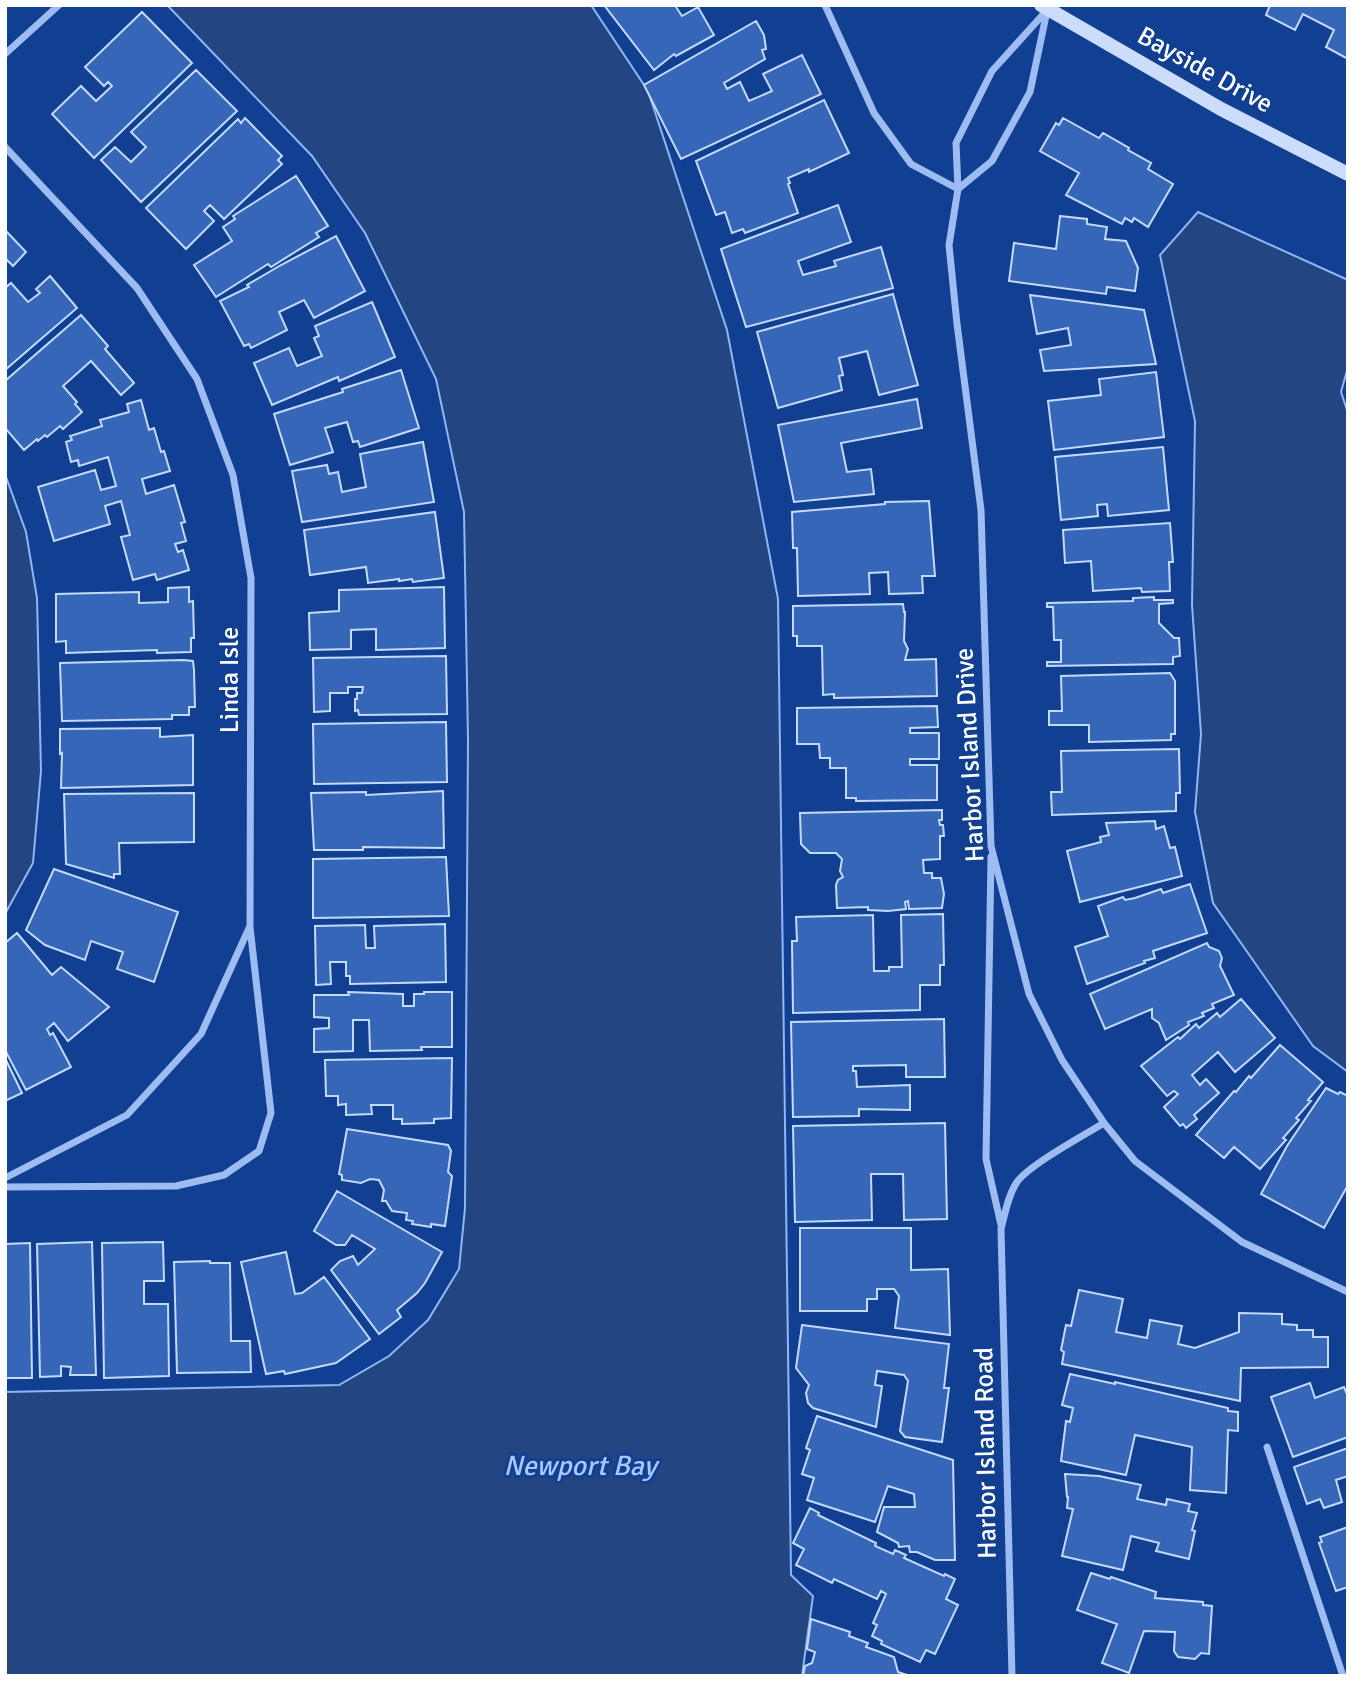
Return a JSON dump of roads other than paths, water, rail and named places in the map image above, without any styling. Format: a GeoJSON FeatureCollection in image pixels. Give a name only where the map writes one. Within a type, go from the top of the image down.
{"type":"FeatureCollection","features":[{"type":"Feature","properties":{"kind":"main road","name":"Bayside Drive"},"geometry":{"type":"LineString","coordinates":[[1046,7],[1221,109],[1348,174]]}},
{"type":"Feature","properties":{"kind":"street"},"geometry":{"type":"LineString","coordinates":[[5,54],[59,5]]}},
{"type":"Feature","properties":{"kind":"street"},"geometry":{"type":"LineString","coordinates":[[825,5],[881,123],[911,164],[958,189],[992,160],[1030,92],[1046,7]]}},
{"type":"Feature","properties":{"kind":"street","name":"Harbor Island Drive"},"geometry":{"type":"LineString","coordinates":[[1046,7],[992,71],[956,143],[958,189],[949,245],[981,510],[991,846],[1029,994],[1062,1060],[1104,1124],[1135,1161],[1242,1242],[1348,1292]]}},
{"type":"Feature","properties":{"kind":"street","name":"Linda Isle"},"geometry":{"type":"LineString","coordinates":[[5,148],[137,288],[197,379],[233,475],[251,578],[250,926],[201,1034],[127,1115],[5,1178]]}},
{"type":"Feature","properties":{"kind":"street","name":"Harbor Island Road"},"geometry":{"type":"LineString","coordinates":[[991,846],[986,1159],[1001,1229],[1012,1676]]}},
{"type":"Feature","properties":{"kind":"street"},"geometry":{"type":"LineString","coordinates":[[5,1187],[176,1186],[224,1175],[259,1151],[271,1113],[250,926]]}},
{"type":"Feature","properties":{"kind":"street","name":"Harbor Island Road"},"geometry":{"type":"LineString","coordinates":[[1001,1229],[1017,1181],[1071,1143],[1104,1124]]}},
{"type":"Feature","properties":{"kind":"street"},"geometry":{"type":"LineString","coordinates":[[1266,1447],[1343,1676]]}},
{"type":"Feature","properties":{"kind":"water","name":"Newport Bay"},"geometry":{"type":"Polygon","coordinates":[[[167,5],[591,5],[648,91],[727,330],[778,599],[791,1575],[813,1596],[802,1676],[5,1676],[5,1392],[339,1385],[389,1356],[428,1320],[459,1269],[465,1208],[468,739],[464,512],[436,379],[365,233],[312,156],[167,5]]]}},
{"type":"Feature","properties":{"kind":"water"},"geometry":{"type":"Polygon","coordinates":[[[1198,212],[1348,280],[1348,367],[1341,392],[1348,413],[1348,1072],[1313,1046],[1213,903],[1195,812],[1201,734],[1192,605],[1195,421],[1160,255],[1198,212]]]}},
{"type":"Feature","properties":{"kind":"water"},"geometry":{"type":"Polygon","coordinates":[[[5,474],[26,532],[37,598],[41,771],[33,863],[5,914],[5,474]]]}}]}
